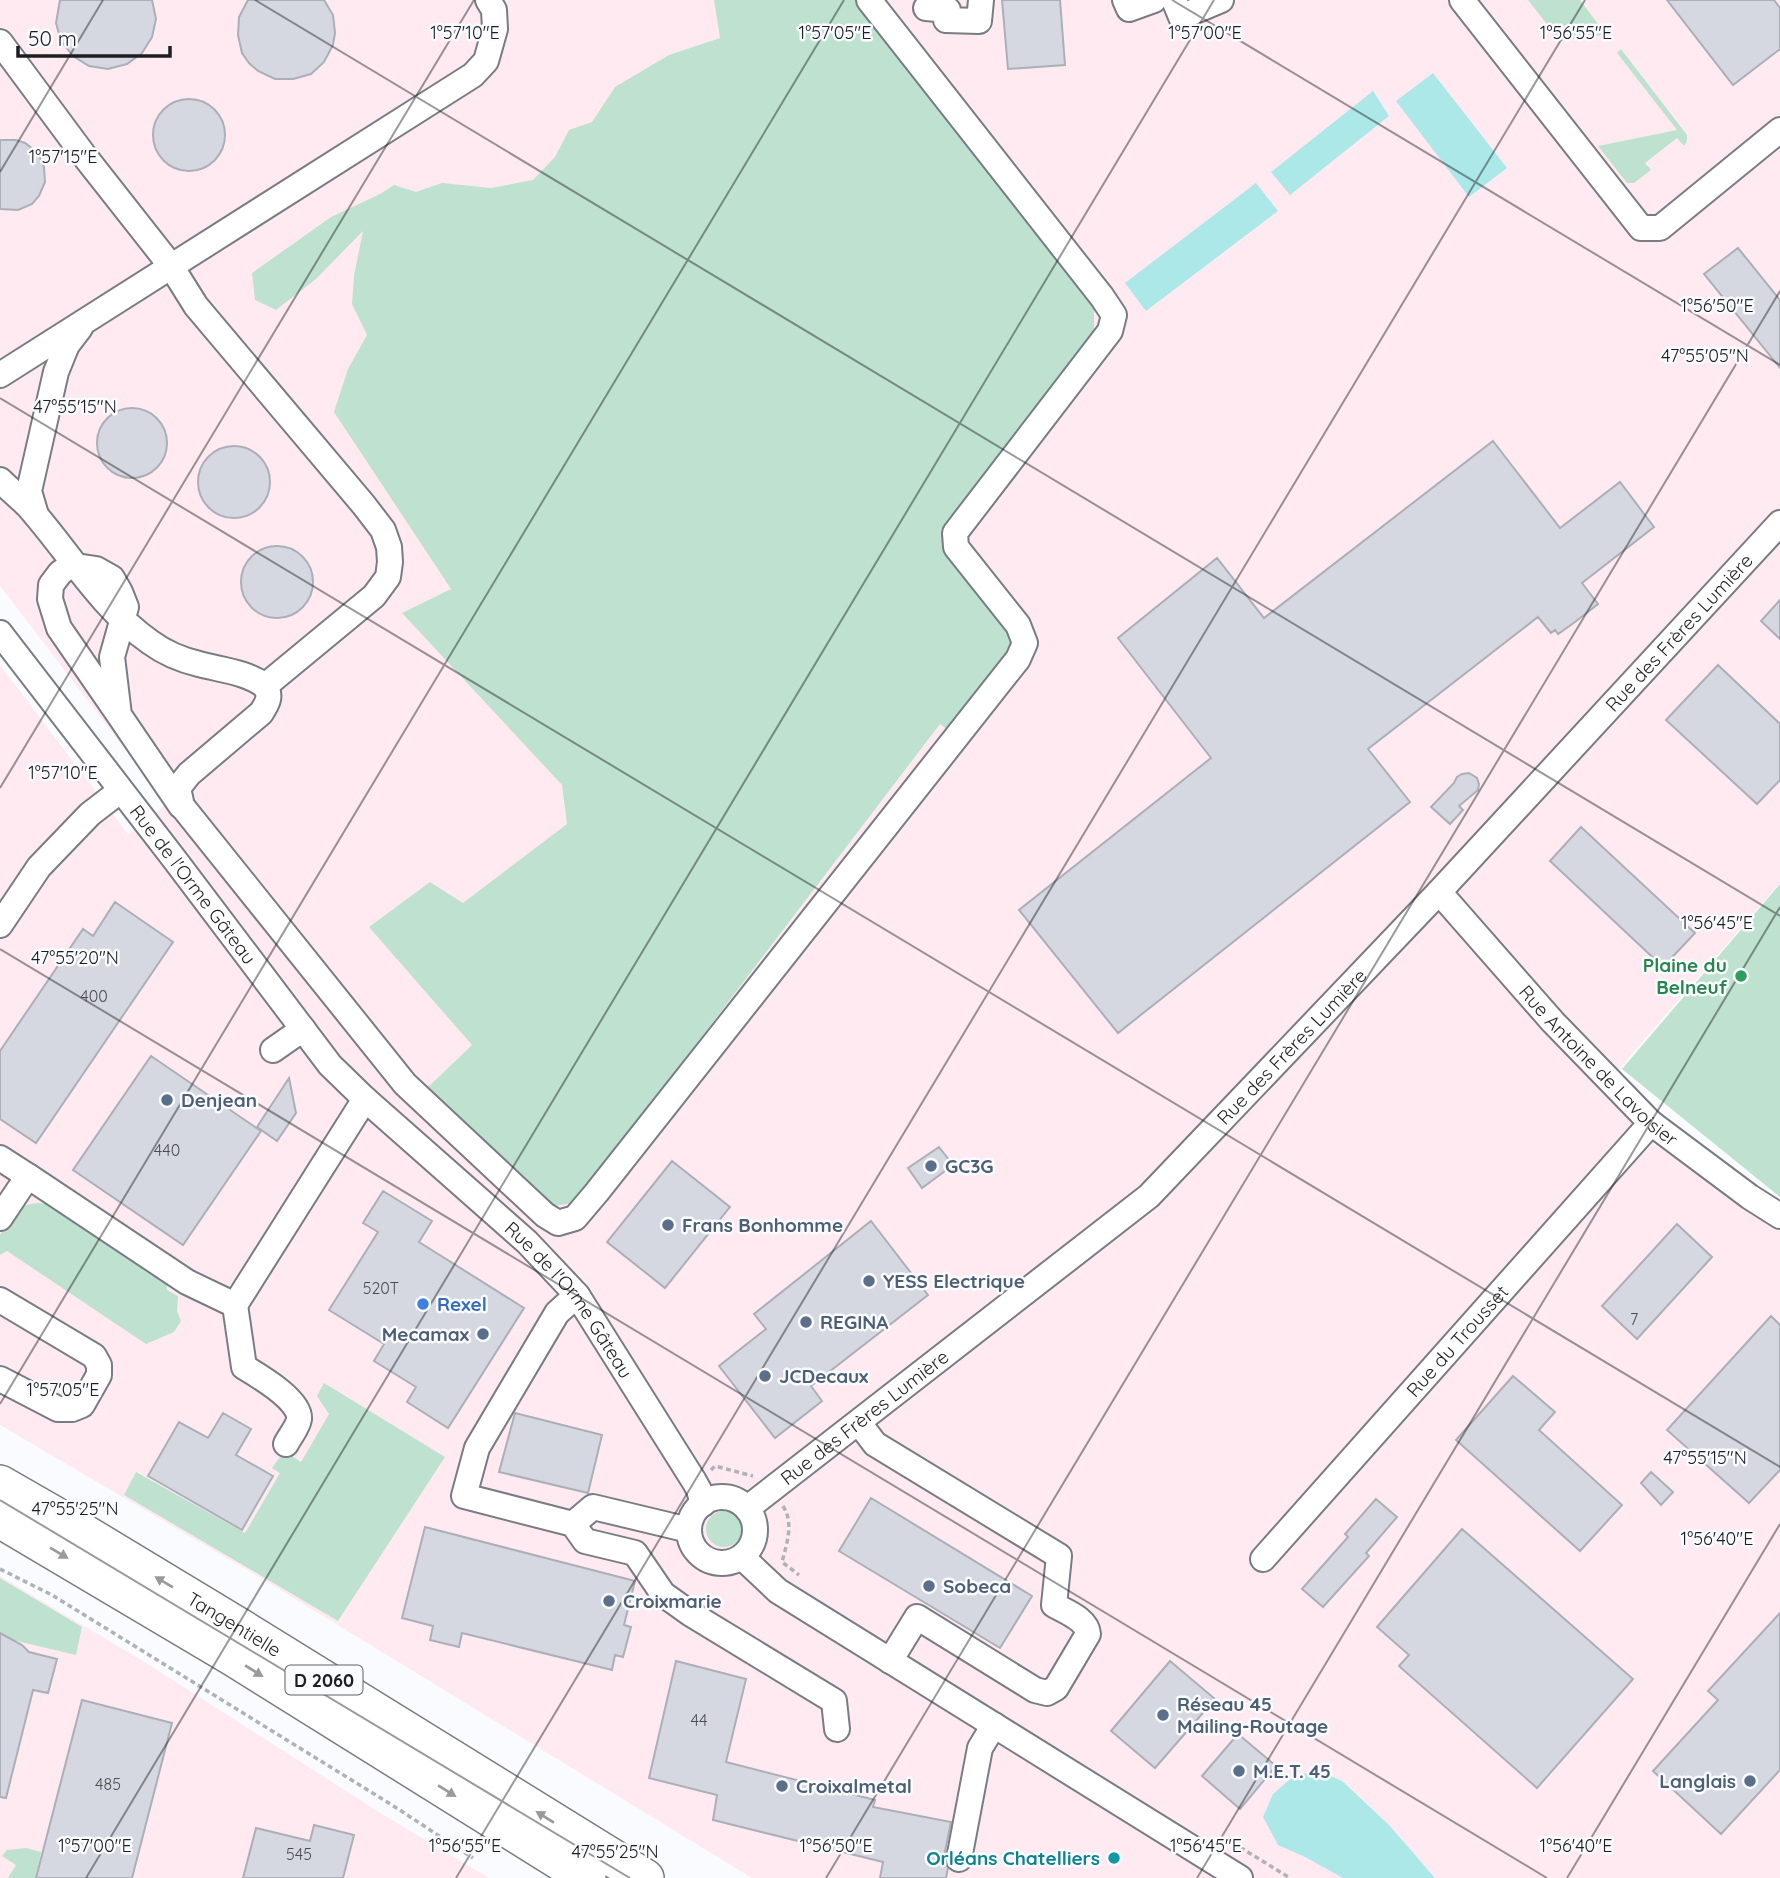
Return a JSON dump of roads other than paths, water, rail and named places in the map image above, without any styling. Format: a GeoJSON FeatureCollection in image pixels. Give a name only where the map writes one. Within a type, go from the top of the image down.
{"type":"FeatureCollection","features":[{"type":"Feature","properties":{"kind":"highway","name":"Tangentielle"},"geometry":{"type":"LineString","coordinates":[[0,1485],[237,1626],[645,1878]]}},
{"type":"Feature","properties":{"kind":"highway","name":"Tangentielle"},"geometry":{"type":"LineString","coordinates":[[0,1519],[233,1657],[587,1878]]}},
{"type":"Feature","properties":{"kind":"street"},"geometry":{"type":"LineString","coordinates":[[0,375],[473,75],[486,61],[495,29],[494,10],[488,0]]}},
{"type":"Feature","properties":{"kind":"street"},"geometry":{"type":"LineString","coordinates":[[76,566],[68,567],[60,573],[51,585],[50,599],[59,628],[182,806],[405,1084],[545,1215],[558,1223],[575,1218],[1018,659],[1025,643],[1018,625],[956,547],[955,533],[1110,331],[1114,315],[869,0]]}},
{"type":"Feature","properties":{"kind":"street"},"geometry":{"type":"LineString","coordinates":[[926,8],[948,10],[946,20],[979,20],[981,0]]}},
{"type":"Feature","properties":{"kind":"street"},"geometry":{"type":"LineString","coordinates":[[1125,0],[1129,9],[1154,0]]}},
{"type":"Feature","properties":{"kind":"street"},"geometry":{"type":"LineString","coordinates":[[1174,0],[1181,17],[1221,0]]}},
{"type":"Feature","properties":{"kind":"street"},"geometry":{"type":"LineString","coordinates":[[1462,0],[1641,228],[1660,228],[1780,130]]}},
{"type":"Feature","properties":{"kind":"street"},"geometry":{"type":"LineString","coordinates":[[0,42],[171,266],[196,306],[383,530],[389,547],[390,562],[388,576],[382,588],[265,686]]}},
{"type":"Feature","properties":{"kind":"street"},"geometry":{"type":"LineString","coordinates":[[36,517],[29,491],[53,385],[67,345],[82,324]]}},
{"type":"Feature","properties":{"kind":"street"},"geometry":{"type":"LineString","coordinates":[[0,480],[27,505],[76,566],[135,631],[174,656],[255,678],[268,691],[268,702],[261,713],[189,774],[178,788],[182,806]]}},
{"type":"Feature","properties":{"kind":"street","name":"Rue des Frères Lumière"},"geometry":{"type":"LineString","coordinates":[[747,1510],[1149,1196],[1439,892],[1780,523]]}},
{"type":"Feature","properties":{"kind":"street"},"geometry":{"type":"LineString","coordinates":[[119,715],[112,657],[122,619]]}},
{"type":"Feature","properties":{"kind":"street","name":"Rue de l'Orme Gâteau"},"geometry":{"type":"LineString","coordinates":[[0,633],[330,1065],[365,1100],[527,1242],[577,1295],[694,1481],[703,1504]]}},
{"type":"Feature","properties":{"kind":"street"},"geometry":{"type":"LineString","coordinates":[[0,925],[39,867],[90,814],[120,791]]}},
{"type":"Feature","properties":{"kind":"street","name":"Rue Antoine de Lavoisier"},"geometry":{"type":"LineString","coordinates":[[1439,892],[1553,1022],[1651,1123],[1750,1197],[1780,1216]]}},
{"type":"Feature","properties":{"kind":"street"},"geometry":{"type":"LineString","coordinates":[[273,1050],[303,1029]]}},
{"type":"Feature","properties":{"kind":"street"},"geometry":{"type":"LineString","coordinates":[[286,1444],[299,1420],[298,1412],[291,1401],[269,1382],[244,1367],[235,1305],[365,1100]]}},
{"type":"Feature","properties":{"kind":"street","name":"Rue du Trousset"},"geometry":{"type":"LineString","coordinates":[[1263,1559],[1651,1123]]}},
{"type":"Feature","properties":{"kind":"street"},"geometry":{"type":"LineString","coordinates":[[0,1157],[187,1282],[235,1305]]}},
{"type":"Feature","properties":{"kind":"street"},"geometry":{"type":"LineString","coordinates":[[0,1218],[28,1176]]}},
{"type":"Feature","properties":{"kind":"street"},"geometry":{"type":"LineString","coordinates":[[577,1295],[557,1313],[477,1448],[464,1496],[573,1524],[584,1541],[635,1553],[663,1594],[691,1614],[834,1701],[837,1729]]}},
{"type":"Feature","properties":{"kind":"street"},"geometry":{"type":"LineString","coordinates":[[0,1300],[94,1356],[99,1365],[99,1375],[82,1405],[72,1409],[58,1409],[0,1378]]}},
{"type":"Feature","properties":{"kind":"street"},"geometry":{"type":"LineString","coordinates":[[859,1423],[875,1444],[1059,1556],[1054,1605],[1087,1627],[1087,1634],[1056,1688],[1047,1693],[1035,1690],[917,1617],[890,1661]]}},
{"type":"Feature","properties":{"kind":"street"},"geometry":{"type":"LineString","coordinates":[[726,1497],[742,1504],[747,1510],[753,1519],[754,1539],[742,1557],[725,1563],[712,1562],[696,1550],[689,1530],[695,1511],[703,1504],[726,1497]]}},
{"type":"Feature","properties":{"kind":"street"},"geometry":{"type":"LineString","coordinates":[[573,1524],[593,1507],[689,1530]]}},
{"type":"Feature","properties":{"kind":"street"},"geometry":{"type":"LineString","coordinates":[[742,1557],[778,1591],[1240,1878]]}},
{"type":"Feature","properties":{"kind":"street"},"geometry":{"type":"LineString","coordinates":[[959,1859],[980,1748],[994,1725]]}},
{"type":"Feature","properties":{"kind":"water"},"geometry":{"type":"Polygon","coordinates":[[[1433,73],[1507,168],[1469,197],[1396,101],[1433,73]]]}},
{"type":"Feature","properties":{"kind":"water"},"geometry":{"type":"Polygon","coordinates":[[[1373,91],[1389,116],[1290,195],[1271,172],[1373,91]]]}},
{"type":"Feature","properties":{"kind":"water"},"geometry":{"type":"Polygon","coordinates":[[[1256,183],[1278,211],[1146,311],[1125,283],[1256,183]]]}},
{"type":"Feature","properties":{"kind":"water"},"geometry":{"type":"Polygon","coordinates":[[[1322,1772],[1342,1781],[1389,1825],[1435,1878],[1343,1878],[1278,1845],[1263,1817],[1273,1794],[1296,1774],[1322,1772]]]}},
{"type":"Feature","properties":{"kind":"place","name":"Plaine du Belneuf"},"geometry":{"type":"Point","coordinates":[1741,976]}},
{"type":"Feature","properties":{"kind":"place","name":"Denjean"},"geometry":{"type":"Point","coordinates":[167,1100]}},
{"type":"Feature","properties":{"kind":"place","name":"GC3G"},"geometry":{"type":"Point","coordinates":[931,1166]}},
{"type":"Feature","properties":{"kind":"place","name":"Frans Bonhomme"},"geometry":{"type":"Point","coordinates":[668,1225]}},
{"type":"Feature","properties":{"kind":"place","name":"YESS Electrique"},"geometry":{"type":"Point","coordinates":[869,1281]}},
{"type":"Feature","properties":{"kind":"place","name":"Rexel"},"geometry":{"type":"Point","coordinates":[423,1304]}},
{"type":"Feature","properties":{"kind":"place","name":"REGINA"},"geometry":{"type":"Point","coordinates":[806,1322]}},
{"type":"Feature","properties":{"kind":"place","name":"Mecamax"},"geometry":{"type":"Point","coordinates":[483,1334]}},
{"type":"Feature","properties":{"kind":"place","name":"JCDecaux"},"geometry":{"type":"Point","coordinates":[765,1376]}},
{"type":"Feature","properties":{"kind":"place","name":"Sobeca"},"geometry":{"type":"Point","coordinates":[929,1586]}},
{"type":"Feature","properties":{"kind":"place","name":"Croixmarie"},"geometry":{"type":"Point","coordinates":[609,1601]}},
{"type":"Feature","properties":{"kind":"place","name":"Réseau 45 Mailing-Routage"},"geometry":{"type":"Point","coordinates":[1163,1715]}},
{"type":"Feature","properties":{"kind":"place","name":"M.E.T. 45"},"geometry":{"type":"Point","coordinates":[1239,1771]}},
{"type":"Feature","properties":{"kind":"place","name":"Langlais"},"geometry":{"type":"Point","coordinates":[1750,1781]}},
{"type":"Feature","properties":{"kind":"place","name":"Croixalmetal"},"geometry":{"type":"Point","coordinates":[782,1786]}},
{"type":"Feature","properties":{"kind":"place","name":"Orléans Chatelliers"},"geometry":{"type":"Point","coordinates":[1114,1858]}}]}
